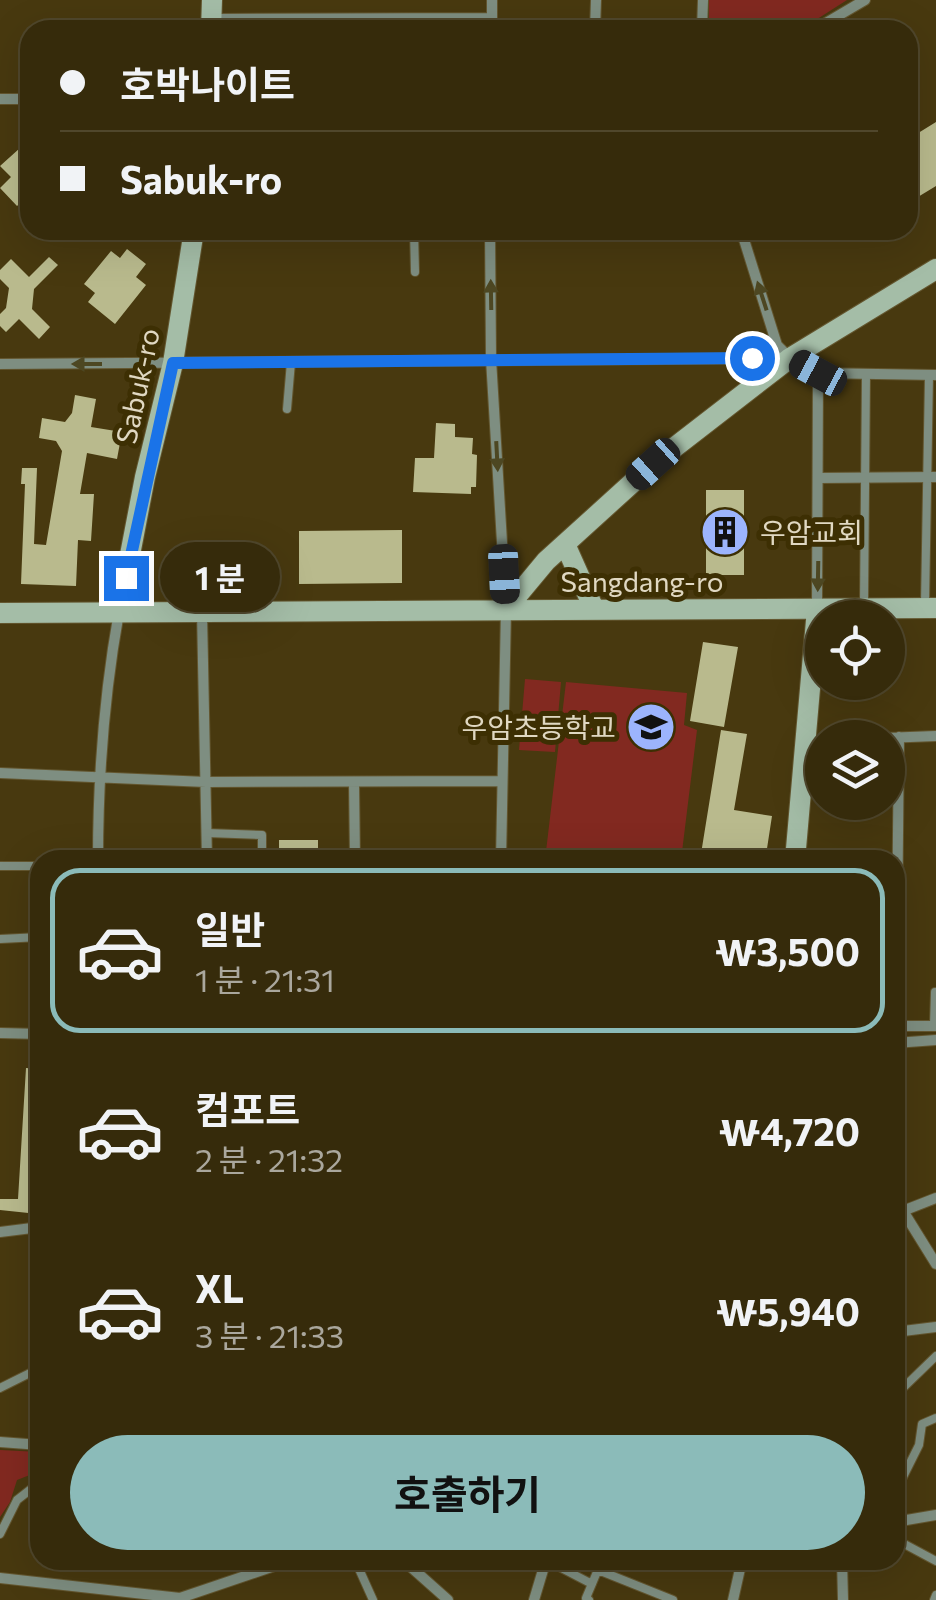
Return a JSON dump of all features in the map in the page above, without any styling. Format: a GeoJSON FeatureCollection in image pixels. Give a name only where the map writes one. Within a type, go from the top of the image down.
{"type":"FeatureCollection","features":[{"type":"Feature","properties":{"kind":"street"},"geometry":{"type":"LineString","coordinates":[[831,20],[864,0]]}},
{"type":"Feature","properties":{"kind":"street"},"geometry":{"type":"LineString","coordinates":[[211,16],[352,20]]}},
{"type":"Feature","properties":{"kind":"street","name":"Sabuk-ro"},"geometry":{"type":"LineString","coordinates":[[119,612],[173,363],[192,240]]}},
{"type":"Feature","properties":{"kind":"street"},"geometry":{"type":"LineString","coordinates":[[490,240],[491,359],[506,609],[501,850]]}},
{"type":"Feature","properties":{"kind":"street"},"geometry":{"type":"LineString","coordinates":[[744,240],[777,345],[790,358],[818,373],[932,375]]}},
{"type":"Feature","properties":{"kind":"street"},"geometry":{"type":"LineString","coordinates":[[506,609],[546,561],[653,464],[790,358],[936,269]]}},
{"type":"Feature","properties":{"kind":"street"},"geometry":{"type":"LineString","coordinates":[[0,364],[790,358]]}},
{"type":"Feature","properties":{"kind":"street"},"geometry":{"type":"LineString","coordinates":[[817,600],[818,373]]}},
{"type":"Feature","properties":{"kind":"street"},"geometry":{"type":"LineString","coordinates":[[819,478],[932,477]]}},
{"type":"Feature","properties":{"kind":"street"},"geometry":{"type":"LineString","coordinates":[[565,544],[594,609]]}},
{"type":"Feature","properties":{"kind":"street","name":"Sangdang-ro"},"geometry":{"type":"LineString","coordinates":[[0,613],[805,608]]}},
{"type":"Feature","properties":{"kind":"street","name":"Sangdang-ro"},"geometry":{"type":"LineString","coordinates":[[905,608],[931,608]]}},
{"type":"Feature","properties":{"kind":"street"},"geometry":{"type":"LineString","coordinates":[[98,850],[98,776],[119,612]]}},
{"type":"Feature","properties":{"kind":"street"},"geometry":{"type":"LineString","coordinates":[[202,612],[207,850]]}},
{"type":"Feature","properties":{"kind":"street"},"geometry":{"type":"LineString","coordinates":[[905,737],[936,736]]}},
{"type":"Feature","properties":{"kind":"street"},"geometry":{"type":"LineString","coordinates":[[0,773],[206,782],[502,782]]}},
{"type":"Feature","properties":{"kind":"street"},"geometry":{"type":"LineString","coordinates":[[354,783],[355,850]]}},
{"type":"Feature","properties":{"kind":"street"},"geometry":{"type":"LineString","coordinates":[[797,850],[805,796]]}},
{"type":"Feature","properties":{"kind":"street"},"geometry":{"type":"LineString","coordinates":[[898,820],[898,850]]}},
{"type":"Feature","properties":{"kind":"street"},"geometry":{"type":"LineString","coordinates":[[905,1026],[935,1025]]}},
{"type":"Feature","properties":{"kind":"street"},"geometry":{"type":"LineString","coordinates":[[0,1033],[30,1034]]}},
{"type":"Feature","properties":{"kind":"street"},"geometry":{"type":"LineString","coordinates":[[905,1043],[936,1040]]}},
{"type":"Feature","properties":{"kind":"street"},"geometry":{"type":"LineString","coordinates":[[905,1211],[936,1198]]}},
{"type":"Feature","properties":{"kind":"street"},"geometry":{"type":"LineString","coordinates":[[905,1222],[936,1264]]}},
{"type":"Feature","properties":{"kind":"street"},"geometry":{"type":"LineString","coordinates":[[0,1232],[30,1228]]}},
{"type":"Feature","properties":{"kind":"street"},"geometry":{"type":"LineString","coordinates":[[905,1331],[936,1327]]}},
{"type":"Feature","properties":{"kind":"street"},"geometry":{"type":"LineString","coordinates":[[0,1442],[30,1444]]}},
{"type":"Feature","properties":{"kind":"street"},"geometry":{"type":"LineString","coordinates":[[905,1520],[936,1515]]}},
{"type":"Feature","properties":{"kind":"street"},"geometry":{"type":"LineString","coordinates":[[0,1578],[118,1596],[183,1599],[264,1570]]}},
{"type":"Feature","properties":{"kind":"street"},"geometry":{"type":"LineString","coordinates":[[414,1570],[448,1600]]}},
{"type":"Feature","properties":{"kind":"street"},"geometry":{"type":"LineString","coordinates":[[534,1600],[543,1570]]}},
{"type":"Feature","properties":{"kind":"street"},"geometry":{"type":"LineString","coordinates":[[733,1600],[740,1570]]}},
{"type":"Feature","properties":{"kind":"street"},"geometry":{"type":"LineString","coordinates":[[842,1570],[843,1600]]}},
{"type":"Feature","properties":{"kind":"lane"},"geometry":{"type":"LineString","coordinates":[[414,240],[415,272]]}},
{"type":"Feature","properties":{"kind":"lane"},"geometry":{"type":"LineString","coordinates":[[287,409],[291,362]]}},
{"type":"Feature","properties":{"kind":"lane"},"geometry":{"type":"LineString","coordinates":[[864,600],[866,374]]}},
{"type":"Feature","properties":{"kind":"lane","name":"Sangdang-ro"},"geometry":{"type":"LineString","coordinates":[[931,608],[932,375]]}},
{"type":"Feature","properties":{"kind":"lane"},"geometry":{"type":"LineString","coordinates":[[206,833],[262,835],[262,850]]}},
{"type":"Feature","properties":{"kind":"lane"},"geometry":{"type":"LineString","coordinates":[[0,866],[30,866]]}},
{"type":"Feature","properties":{"kind":"lane"},"geometry":{"type":"LineString","coordinates":[[0,939],[30,938]]}},
{"type":"Feature","properties":{"kind":"lane"},"geometry":{"type":"LineString","coordinates":[[935,992],[935,1025]]}},
{"type":"Feature","properties":{"kind":"lane"},"geometry":{"type":"LineString","coordinates":[[905,1387],[936,1356]]}},
{"type":"Feature","properties":{"kind":"lane"},"geometry":{"type":"LineString","coordinates":[[0,1388],[30,1373]]}},
{"type":"Feature","properties":{"kind":"lane"},"geometry":{"type":"LineString","coordinates":[[905,1473],[919,1445],[922,1424],[936,1418]]}},
{"type":"Feature","properties":{"kind":"lane"},"geometry":{"type":"LineString","coordinates":[[0,1534],[17,1500],[30,1490]]}},
{"type":"Feature","properties":{"kind":"lane"},"geometry":{"type":"LineString","coordinates":[[905,1545],[936,1561]]}},
{"type":"Feature","properties":{"kind":"lane"},"geometry":{"type":"LineString","coordinates":[[360,1570],[373,1600]]}},
{"type":"Feature","properties":{"kind":"lane"},"geometry":{"type":"LineString","coordinates":[[565,1570],[592,1584]]}},
{"type":"Feature","properties":{"kind":"lane"},"geometry":{"type":"LineString","coordinates":[[589,1600],[586,1598],[598,1570],[672,1600]]}},
{"type":"Feature","properties":{"kind":"shaded area"},"geometry":{"type":"Polygon","coordinates":[[[709,0],[847,0],[816,20],[709,20],[709,0]]]}},
{"type":"Feature","properties":{"kind":"shaded area"},"geometry":{"type":"Polygon","coordinates":[[[525,679],[561,682],[555,752],[519,750],[525,679]]]}},
{"type":"Feature","properties":{"kind":"shaded area"},"geometry":{"type":"Polygon","coordinates":[[[566,682],[687,693],[684,725],[697,730],[682,850],[546,850],[566,682]]]}},
{"type":"Feature","properties":{"kind":"shaded area"},"geometry":{"type":"Polygon","coordinates":[[[0,1450],[30,1452],[30,1475],[17,1480],[0,1517],[0,1450]]]}},
{"type":"Feature","properties":{"kind":"building"},"geometry":{"type":"Polygon","coordinates":[[[936,122],[936,186],[918,197],[918,133],[936,122]]]}},
{"type":"Feature","properties":{"kind":"building"},"geometry":{"type":"Polygon","coordinates":[[[20,148],[17,206],[0,188],[11,177],[0,166],[20,148]]]}},
{"type":"Feature","properties":{"kind":"building"},"geometry":{"type":"Polygon","coordinates":[[[127,249],[146,264],[136,277],[146,285],[115,324],[88,302],[95,293],[84,284],[111,251],[120,258],[127,249]]]}},
{"type":"Feature","properties":{"kind":"building"},"geometry":{"type":"Polygon","coordinates":[[[49,257],[58,265],[34,289],[32,309],[50,327],[39,339],[19,319],[6,332],[0,326],[0,314],[6,308],[9,288],[0,279],[0,270],[11,259],[29,277],[49,257]]]}},
{"type":"Feature","properties":{"kind":"building"},"geometry":{"type":"Polygon","coordinates":[[[75,395],[96,399],[91,427],[122,432],[117,459],[87,453],[80,494],[94,494],[91,541],[78,540],[76,586],[21,584],[25,484],[21,484],[22,468],[37,468],[34,544],[46,545],[62,451],[56,441],[39,438],[42,418],[65,422],[72,413],[75,395]]]}},
{"type":"Feature","properties":{"kind":"building"},"geometry":{"type":"Polygon","coordinates":[[[436,423],[455,424],[455,437],[473,438],[476,487],[471,487],[471,494],[413,492],[415,458],[434,458],[436,423]]]}},
{"type":"Feature","properties":{"kind":"building","name":"우암교회"},"geometry":{"type":"Polygon","coordinates":[[[706,490],[744,490],[744,575],[706,575],[706,490]]]}},
{"type":"Feature","properties":{"kind":"building"},"geometry":{"type":"Polygon","coordinates":[[[402,530],[402,583],[299,584],[299,531],[402,530]]]}},
{"type":"Feature","properties":{"kind":"building"},"geometry":{"type":"Polygon","coordinates":[[[703,642],[738,647],[724,727],[690,721],[703,642]]]}},
{"type":"Feature","properties":{"kind":"building"},"geometry":{"type":"Polygon","coordinates":[[[721,730],[747,734],[734,810],[772,816],[767,850],[702,850],[721,730]]]}},
{"type":"Feature","properties":{"kind":"building"},"geometry":{"type":"Polygon","coordinates":[[[279,840],[318,840],[318,850],[279,850],[279,840]]]}},
{"type":"Feature","properties":{"kind":"building"},"geometry":{"type":"Polygon","coordinates":[[[26,1068],[30,1068],[30,1213],[0,1210],[0,1199],[18,1199],[26,1068]]]}},
{"type":"Feature","properties":{"kind":"place","name":"우암교회"},"geometry":{"type":"Point","coordinates":[725,532]}},
{"type":"Feature","properties":{"kind":"place","name":"우암초등학교"},"geometry":{"type":"Point","coordinates":[651,727]}},
{"type":"Feature","properties":{"kind":"route"},"geometry":{"type":"LineString","coordinates":[[126,578],[173,363],[752,358]]}}]}
